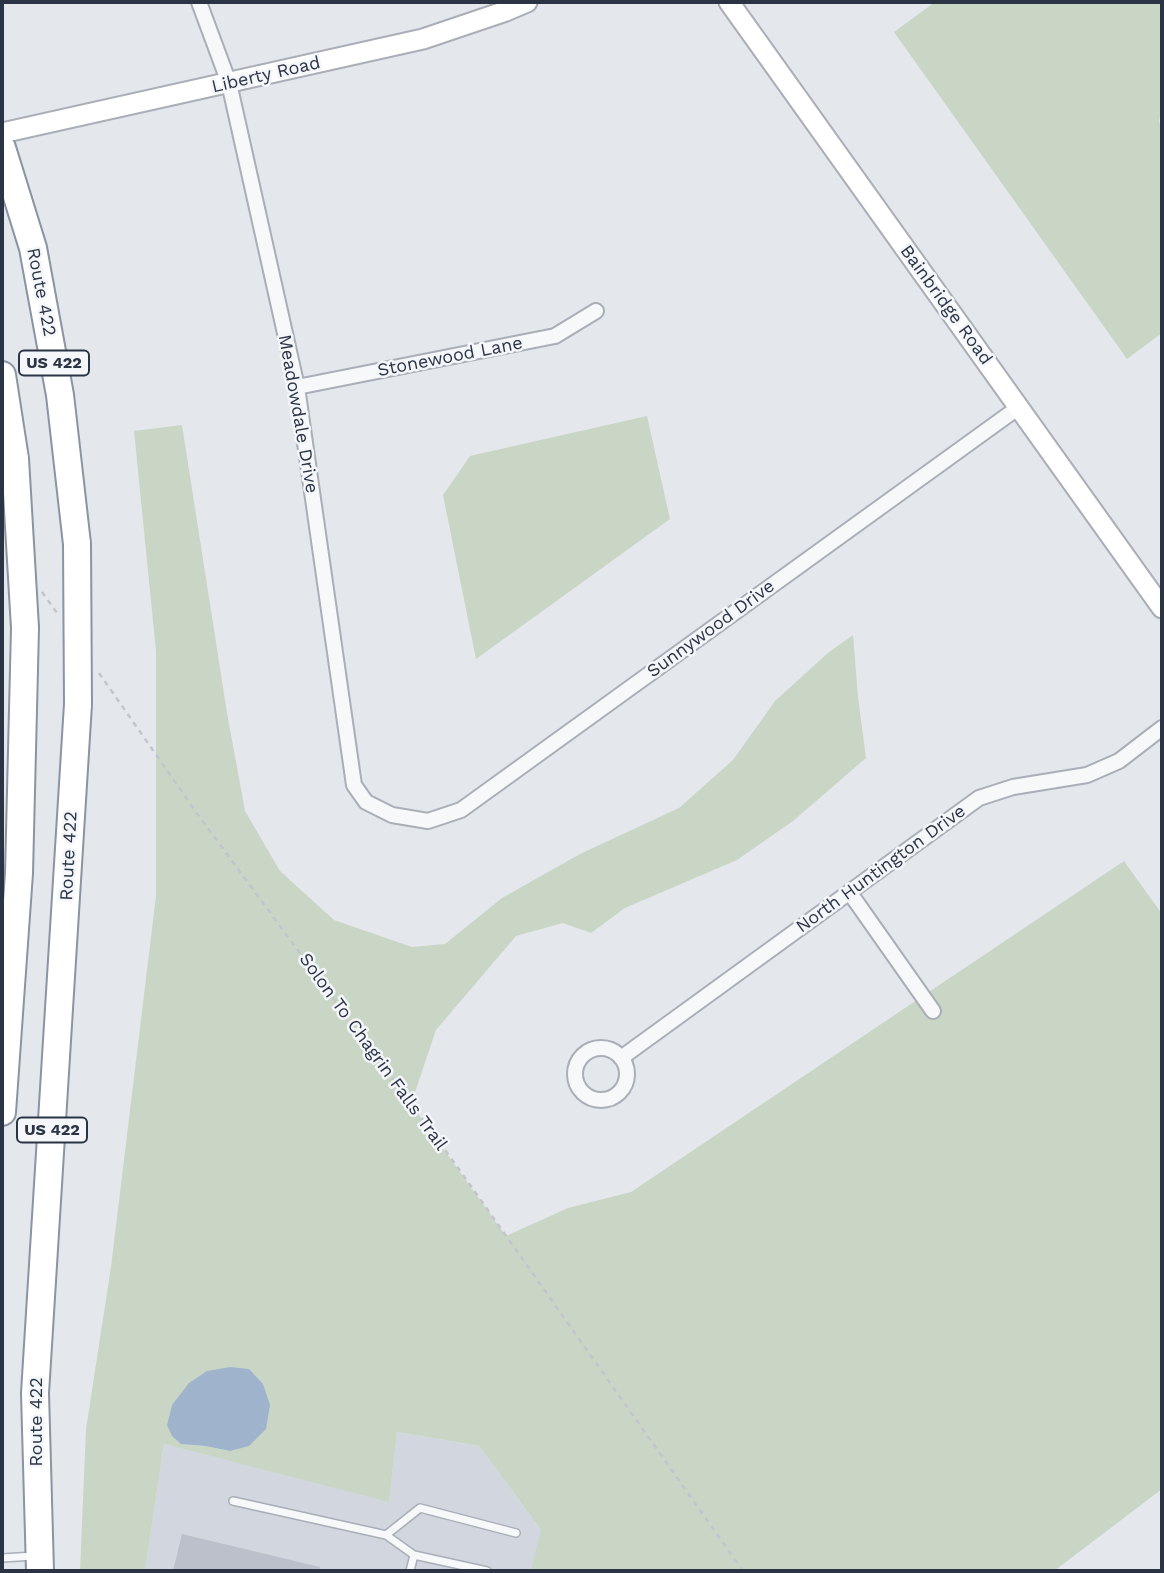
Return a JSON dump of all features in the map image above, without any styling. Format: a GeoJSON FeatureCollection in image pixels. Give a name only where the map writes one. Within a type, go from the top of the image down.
{"type":"FeatureCollection","features":[{"type":"Feature","properties":{"kind":"highway","name":"Route 422"},"geometry":{"type":"LineString","coordinates":[[2,148],[33,248],[60,395],[77,544],[78,704],[35,1393],[39,1563]]}},
{"type":"Feature","properties":{"kind":"highway","name":"US 422"},"geometry":{"type":"LineString","coordinates":[[2,375],[15,459],[25,628],[19,873],[2,1112]]}},
{"type":"Feature","properties":{"kind":"street","name":"Meadowdale Drive"},"geometry":{"type":"LineString","coordinates":[[200,2],[229,83],[297,387],[354,785],[366,802],[392,815]]}},
{"type":"Feature","properties":{"kind":"street","name":"Liberty Road"},"geometry":{"type":"LineString","coordinates":[[2,133],[423,39],[527,2]]}},
{"type":"Feature","properties":{"kind":"street","name":"Bainbridge Road"},"geometry":{"type":"LineString","coordinates":[[729,2],[1162,608]]}},
{"type":"Feature","properties":{"kind":"street","name":"Stonewood Lane"},"geometry":{"type":"LineString","coordinates":[[297,387],[555,336],[596,312]]}},
{"type":"Feature","properties":{"kind":"street","name":"Sunnywood Drive"},"geometry":{"type":"LineString","coordinates":[[392,815],[428,821],[461,810],[1018,407]]}},
{"type":"Feature","properties":{"kind":"street","name":"North Huntington Drive"},"geometry":{"type":"LineString","coordinates":[[621,1058],[979,798],[1013,787],[1087,775],[1119,761],[1162,728]]}},
{"type":"Feature","properties":{"kind":"street"},"geometry":{"type":"LineString","coordinates":[[850,892],[933,1011]]}},
{"type":"Feature","properties":{"kind":"lane"},"geometry":{"type":"LineString","coordinates":[[233,1501],[386,1535],[414,1555],[487,1571]]}},
{"type":"Feature","properties":{"kind":"lane"},"geometry":{"type":"LineString","coordinates":[[386,1535],[420,1507],[516,1533]]}},
{"type":"Feature","properties":{"kind":"lane"},"geometry":{"type":"LineString","coordinates":[[410,1571],[414,1555]]}},
{"type":"Feature","properties":{"kind":"lane"},"geometry":{"type":"LineString","coordinates":[[2,1558],[39,1563]]}},
{"type":"Feature","properties":{"kind":"path"},"geometry":{"type":"LineString","coordinates":[[41,590],[56,612]]}},
{"type":"Feature","properties":{"kind":"path","name":"Solon To Chagrin Falls Trail"},"geometry":{"type":"LineString","coordinates":[[95,667],[196,812],[456,1165],[743,1571]]}},
{"type":"Feature","properties":{"kind":"shaded area"},"geometry":{"type":"Polygon","coordinates":[[[397,1432],[479,1446],[571,1571],[145,1571],[164,1444],[389,1501],[397,1432]]]}},
{"type":"Feature","properties":{"kind":"green space"},"geometry":{"type":"Polygon","coordinates":[[[935,2],[1162,2],[1162,104],[1159,122],[1162,127],[1162,333],[1127,359],[894,32],[935,2]]]}},
{"type":"Feature","properties":{"kind":"green space"},"geometry":{"type":"Polygon","coordinates":[[[647,416],[670,519],[476,659],[443,495],[470,456],[647,416]]]}},
{"type":"Feature","properties":{"kind":"green space"},"geometry":{"type":"Polygon","coordinates":[[[182,425],[245,811],[280,871],[334,920],[412,947],[445,944],[502,898],[580,854],[679,808],[733,760],[775,701],[829,652],[853,635],[866,758],[793,821],[737,860],[625,908],[591,933],[563,923],[516,936],[436,1030],[411,1104],[506,1236],[568,1208],[631,1192],[1124,861],[1162,914],[1162,1489],[1054,1571],[531,1571],[541,1530],[479,1446],[397,1432],[389,1502],[164,1444],[145,1571],[80,1571],[86,1429],[111,1267],[156,896],[156,651],[134,431],[182,425]],[[266,1429],[181,1444],[205,1446],[230,1451],[266,1429]]]}},
{"type":"Feature","properties":{"kind":"water"},"geometry":{"type":"Polygon","coordinates":[[[230,1367],[249,1369],[263,1384],[270,1405],[266,1429],[249,1446],[230,1451],[181,1444],[172,1436],[167,1425],[172,1405],[189,1383],[207,1371],[230,1367]]]}},
{"type":"Feature","properties":{"kind":"building"},"geometry":{"type":"Polygon","coordinates":[[[182,1534],[320,1567],[319,1571],[173,1571],[182,1534]]]}}]}
